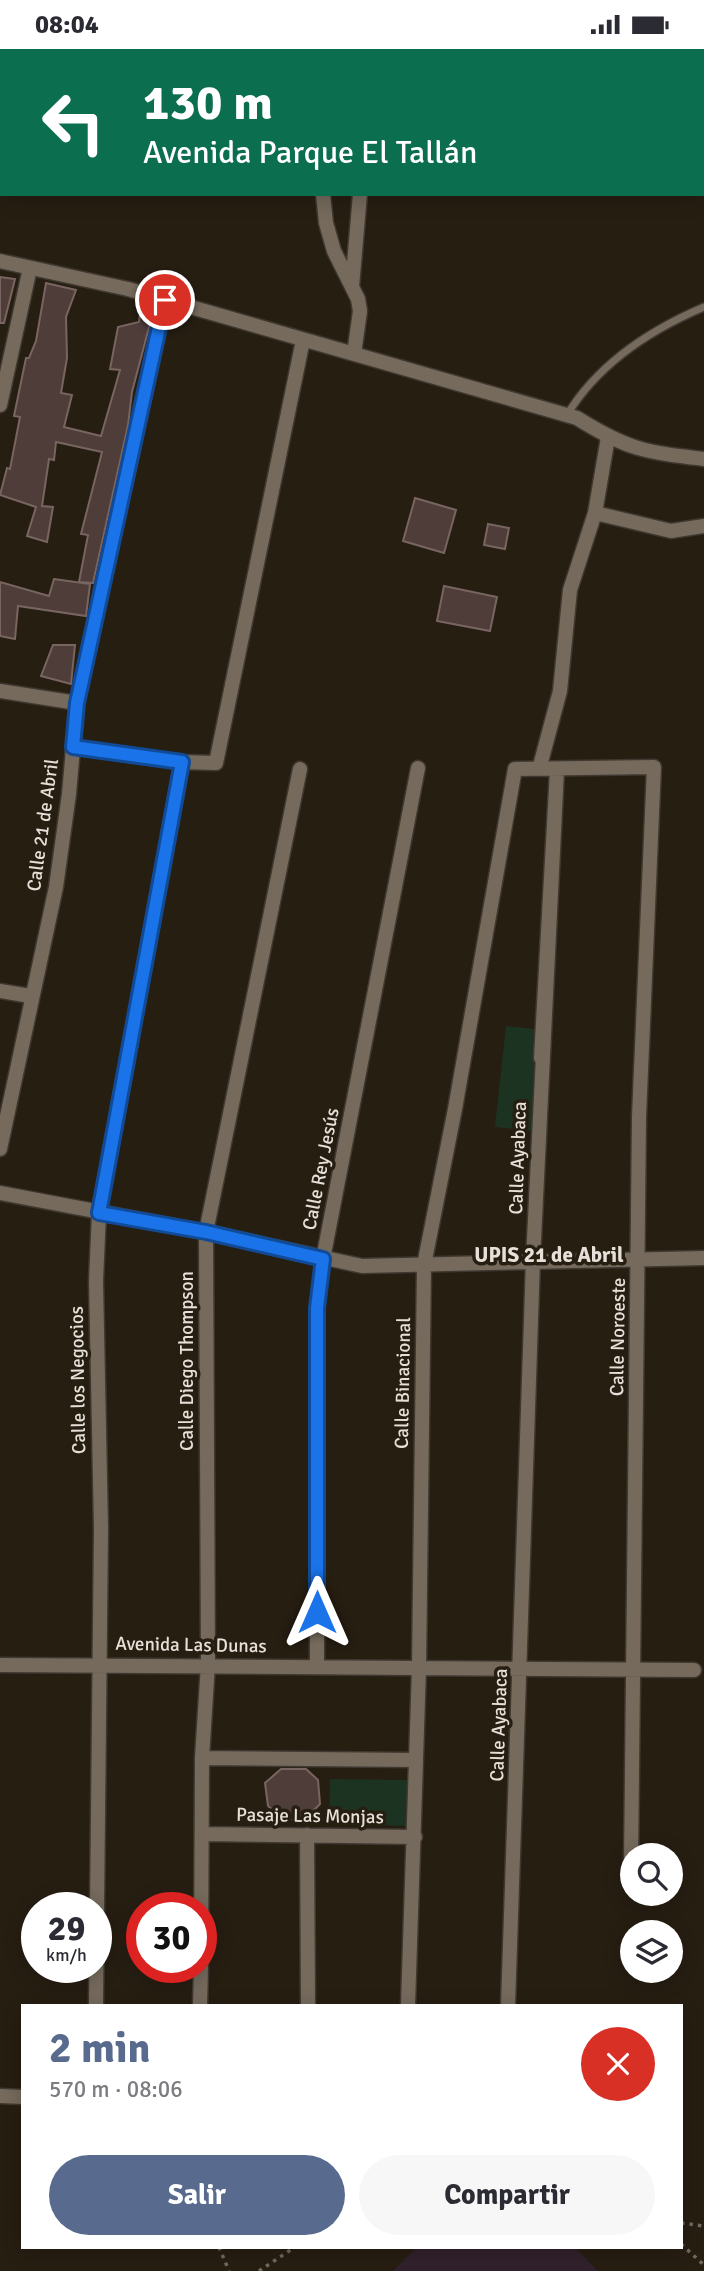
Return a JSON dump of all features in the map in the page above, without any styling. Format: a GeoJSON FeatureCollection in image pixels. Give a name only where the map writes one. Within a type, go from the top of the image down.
{"type":"FeatureCollection","features":[{"type":"Feature","properties":{"kind":"street"},"geometry":{"type":"LineString","coordinates":[[323,196],[326,223],[334,251],[360,311],[354,355]]}},
{"type":"Feature","properties":{"kind":"street"},"geometry":{"type":"LineString","coordinates":[[351,288],[360,196]]}},
{"type":"Feature","properties":{"kind":"street"},"geometry":{"type":"LineString","coordinates":[[0,261],[165,300],[566,415],[642,452],[704,459]]}},
{"type":"Feature","properties":{"kind":"street"},"geometry":{"type":"LineString","coordinates":[[0,405],[30,268]]}},
{"type":"Feature","properties":{"kind":"street","name":"Calle 21 de Abril"},"geometry":{"type":"LineString","coordinates":[[0,1149],[30,996],[56,887],[77,703],[165,300]]}},
{"type":"Feature","properties":{"kind":"street"},"geometry":{"type":"LineString","coordinates":[[73,747],[182,762],[216,763],[303,340]]}},
{"type":"Feature","properties":{"kind":"street"},"geometry":{"type":"LineString","coordinates":[[541,762],[560,691],[570,590],[595,513],[608,437]]}},
{"type":"Feature","properties":{"kind":"street"},"geometry":{"type":"LineString","coordinates":[[595,513],[671,531],[704,526]]}},
{"type":"Feature","properties":{"kind":"street"},"geometry":{"type":"LineString","coordinates":[[0,691],[77,703]]}},
{"type":"Feature","properties":{"kind":"street","name":"Calle los Negocios"},"geometry":{"type":"LineString","coordinates":[[96,2004],[100,1663],[96,1281],[99,1213],[182,762]]}},
{"type":"Feature","properties":{"kind":"street","name":"Calle Noroeste"},"geometry":{"type":"LineString","coordinates":[[557,770],[654,767],[639,1117],[631,1843]]}},
{"type":"Feature","properties":{"kind":"street","name":"Calle Rey Jesús"},"geometry":{"type":"LineString","coordinates":[[317,1667],[317,1308],[323,1259],[418,768]]}},
{"type":"Feature","properties":{"kind":"street","name":"Calle Diego Thompson"},"geometry":{"type":"LineString","coordinates":[[203,1892],[202,1758],[208,1664],[206,1232],[300,769]]}},
{"type":"Feature","properties":{"kind":"street","name":"Calle Binacional"},"geometry":{"type":"LineString","coordinates":[[408,2004],[419,1668],[424,1265],[455,1109],[514,769],[557,770]]}},
{"type":"Feature","properties":{"kind":"street"},"geometry":{"type":"LineString","coordinates":[[541,1058],[557,770]]}},
{"type":"Feature","properties":{"kind":"street","name":"Calle Ayabaca"},"geometry":{"type":"LineString","coordinates":[[508,2004],[533,1260],[557,770]]}},
{"type":"Feature","properties":{"kind":"street"},"geometry":{"type":"LineString","coordinates":[[0,991],[30,996]]}},
{"type":"Feature","properties":{"kind":"street"},"geometry":{"type":"LineString","coordinates":[[0,1193],[206,1232],[362,1266],[704,1258]]}},
{"type":"Feature","properties":{"kind":"street","name":"Avenida Las Dunas"},"geometry":{"type":"LineString","coordinates":[[0,1665],[100,1663],[694,1670]]}},
{"type":"Feature","properties":{"kind":"street"},"geometry":{"type":"LineString","coordinates":[[202,1758],[416,1760]]}},
{"type":"Feature","properties":{"kind":"street","name":"Pasaje Las Monjas"},"geometry":{"type":"LineString","coordinates":[[204,1834],[415,1837]]}},
{"type":"Feature","properties":{"kind":"street"},"geometry":{"type":"LineString","coordinates":[[307,1835],[307,2004]]}},
{"type":"Feature","properties":{"kind":"street","name":"Calle Diego Thompson"},"geometry":{"type":"LineString","coordinates":[[200,2004],[201,1983]]}},
{"type":"Feature","properties":{"kind":"street"},"geometry":{"type":"LineString","coordinates":[[0,2096],[21,2097]]}},
{"type":"Feature","properties":{"kind":"lane"},"geometry":{"type":"LineString","coordinates":[[566,415],[612,362],[647,336],[704,307]]}},
{"type":"Feature","properties":{"kind":"path"},"geometry":{"type":"LineString","coordinates":[[683,2223],[704,2226]]}},
{"type":"Feature","properties":{"kind":"path"},"geometry":{"type":"LineString","coordinates":[[683,2246],[704,2265]]}},
{"type":"Feature","properties":{"kind":"path"},"geometry":{"type":"LineString","coordinates":[[220,2249],[229,2271]]}},
{"type":"Feature","properties":{"kind":"path"},"geometry":{"type":"LineString","coordinates":[[259,2271],[292,2249]]}},
{"type":"Feature","properties":{"kind":"shaded area"},"geometry":{"type":"Polygon","coordinates":[[[415,2249],[577,2249],[598,2271],[393,2271],[415,2249]]]}},
{"type":"Feature","properties":{"kind":"green space"},"geometry":{"type":"Polygon","coordinates":[[[506,1026],[544,1030],[533,1131],[495,1127],[506,1026]]]}},
{"type":"Feature","properties":{"kind":"green space"},"geometry":{"type":"Polygon","coordinates":[[[330,1779],[412,1780],[411,1826],[329,1824],[330,1779]]]}},
{"type":"Feature","properties":{"kind":"building"},"geometry":{"type":"Polygon","coordinates":[[[0,277],[15,279],[4,323],[0,323],[0,277]]]}},
{"type":"Feature","properties":{"kind":"building"},"geometry":{"type":"Polygon","coordinates":[[[46,283],[76,290],[66,317],[67,358],[61,393],[72,395],[64,427],[101,436],[120,370],[110,369],[118,327],[139,322],[141,303],[152,306],[153,312],[132,392],[128,425],[93,583],[79,582],[88,535],[81,534],[102,452],[56,442],[54,460],[49,459],[42,506],[53,507],[47,542],[27,536],[36,507],[0,495],[7,468],[10,469],[20,417],[14,416],[26,358],[29,358],[36,341],[46,283]]]}},
{"type":"Feature","properties":{"kind":"building"},"geometry":{"type":"Polygon","coordinates":[[[415,498],[456,510],[444,553],[403,541],[415,498]]]}},
{"type":"Feature","properties":{"kind":"building"},"geometry":{"type":"Polygon","coordinates":[[[488,524],[509,528],[505,549],[484,545],[488,524]]]}},
{"type":"Feature","properties":{"kind":"building"},"geometry":{"type":"Polygon","coordinates":[[[54,579],[90,584],[86,616],[18,606],[15,639],[0,636],[0,582],[49,596],[54,579]]]}},
{"type":"Feature","properties":{"kind":"building"},"geometry":{"type":"Polygon","coordinates":[[[444,586],[497,597],[490,631],[437,621],[444,586]]]}},
{"type":"Feature","properties":{"kind":"building"},"geometry":{"type":"Polygon","coordinates":[[[53,645],[75,645],[71,684],[41,676],[53,645]]]}},
{"type":"Feature","properties":{"kind":"building"},"geometry":{"type":"Polygon","coordinates":[[[281,1769],[306,1769],[318,1780],[320,1804],[307,1817],[286,1821],[268,1806],[265,1783],[281,1769]]]}},
{"type":"Feature","properties":{"kind":"district","name":"UPIS 21 de Abril"},"geometry":{"type":"Point","coordinates":[549,1255]}},
{"type":"Feature","properties":{"kind":"route"},"geometry":{"type":"LineString","coordinates":[[165,300],[77,703],[73,747],[182,762],[99,1213],[206,1232],[323,1259],[317,1308],[317,1612]]}}]}
